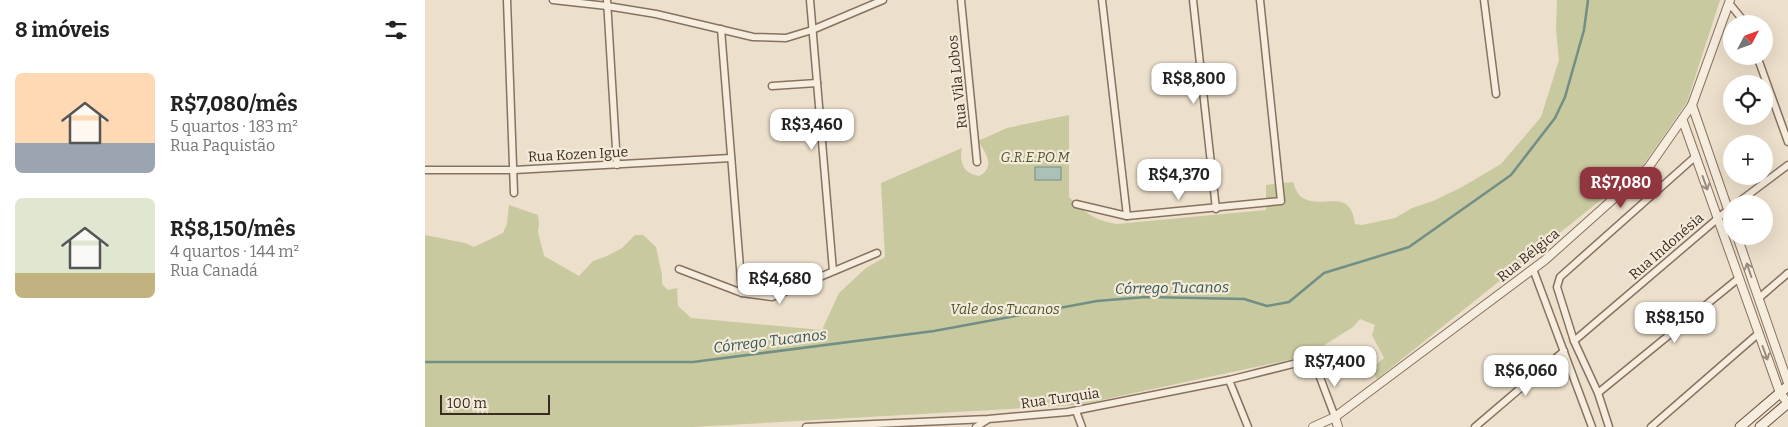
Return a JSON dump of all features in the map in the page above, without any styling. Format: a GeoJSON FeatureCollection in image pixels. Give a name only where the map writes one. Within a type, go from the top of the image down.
{"type":"FeatureCollection","features":[{"type":"Feature","properties":{"kind":"main road"},"geometry":{"type":"LineString","coordinates":[[1740,427],[1788,384]]}},
{"type":"Feature","properties":{"kind":"main road"},"geometry":{"type":"LineString","coordinates":[[1760,427],[1788,403]]}},
{"type":"Feature","properties":{"kind":"street"},"geometry":{"type":"LineString","coordinates":[[507,0],[515,193]]}},
{"type":"Feature","properties":{"kind":"street"},"geometry":{"type":"LineString","coordinates":[[553,0],[607,3],[753,37],[778,38],[786,38],[812,30],[883,0]]}},
{"type":"Feature","properties":{"kind":"street"},"geometry":{"type":"LineString","coordinates":[[810,0],[833,271]]}},
{"type":"Feature","properties":{"kind":"street","name":"Rua Vila Lobos"},"geometry":{"type":"LineString","coordinates":[[961,0],[977,162]]}},
{"type":"Feature","properties":{"kind":"street"},"geometry":{"type":"LineString","coordinates":[[1102,0],[1127,216]]}},
{"type":"Feature","properties":{"kind":"street"},"geometry":{"type":"LineString","coordinates":[[1193,0],[1215,209]]}},
{"type":"Feature","properties":{"kind":"street"},"geometry":{"type":"LineString","coordinates":[[1077,204],[1127,216],[1215,209],[1281,201],[1260,0]]}},
{"type":"Feature","properties":{"kind":"street"},"geometry":{"type":"LineString","coordinates":[[1484,0],[1496,94]]}},
{"type":"Feature","properties":{"kind":"street"},"geometry":{"type":"LineString","coordinates":[[1729,2],[1738,15]]}},
{"type":"Feature","properties":{"kind":"street","name":"Rua Bélgica"},"geometry":{"type":"LineString","coordinates":[[1313,427],[1335,417],[1533,269],[1648,168],[1683,121],[1692,105],[1729,2]]}},
{"type":"Feature","properties":{"kind":"street"},"geometry":{"type":"LineString","coordinates":[[607,3],[617,165]]}},
{"type":"Feature","properties":{"kind":"street"},"geometry":{"type":"LineString","coordinates":[[721,29],[742,293]]}},
{"type":"Feature","properties":{"kind":"street"},"geometry":{"type":"LineString","coordinates":[[1760,65],[1788,142]]}},
{"type":"Feature","properties":{"kind":"street"},"geometry":{"type":"LineString","coordinates":[[772,86],[817,83]]}},
{"type":"Feature","properties":{"kind":"street"},"geometry":{"type":"LineString","coordinates":[[1692,105],[1725,195]]}},
{"type":"Feature","properties":{"kind":"street"},"geometry":{"type":"LineString","coordinates":[[1683,121],[1780,393],[1788,403]]}},
{"type":"Feature","properties":{"kind":"street"},"geometry":{"type":"LineString","coordinates":[[1609,427],[1598,393],[1574,342],[1557,287],[1560,277],[1696,156]]}},
{"type":"Feature","properties":{"kind":"street","name":"Rua Kozen Igue"},"geometry":{"type":"LineString","coordinates":[[425,170],[514,170],[731,158]]}},
{"type":"Feature","properties":{"kind":"street"},"geometry":{"type":"LineString","coordinates":[[1748,195],[1788,165]]}},
{"type":"Feature","properties":{"kind":"street","name":"Rua Indonésia"},"geometry":{"type":"LineString","coordinates":[[1574,342],[1723,214]]}},
{"type":"Feature","properties":{"kind":"street"},"geometry":{"type":"LineString","coordinates":[[1740,245],[1788,384]]}},
{"type":"Feature","properties":{"kind":"street"},"geometry":{"type":"LineString","coordinates":[[679,269],[742,293],[772,298],[877,253]]}},
{"type":"Feature","properties":{"kind":"street"},"geometry":{"type":"LineString","coordinates":[[1533,269],[1592,427]]}},
{"type":"Feature","properties":{"kind":"street"},"geometry":{"type":"LineString","coordinates":[[1759,298],[1788,273]]}},
{"type":"Feature","properties":{"kind":"street"},"geometry":{"type":"LineString","coordinates":[[1598,393],[1739,278]]}},
{"type":"Feature","properties":{"kind":"street"},"geometry":{"type":"LineString","coordinates":[[1651,427],[1759,334]]}},
{"type":"Feature","properties":{"kind":"street"},"geometry":{"type":"LineString","coordinates":[[1475,427],[1564,351]]}},
{"type":"Feature","properties":{"kind":"street","name":"Rua Turquia"},"geometry":{"type":"LineString","coordinates":[[806,427],[988,419],[1076,411],[1229,380],[1313,359],[1335,417]]}},
{"type":"Feature","properties":{"kind":"street"},"geometry":{"type":"LineString","coordinates":[[1229,380],[1248,427]]}},
{"type":"Feature","properties":{"kind":"street"},"geometry":{"type":"LineString","coordinates":[[1076,411],[1082,427]]}},
{"type":"Feature","properties":{"kind":"street"},"geometry":{"type":"LineString","coordinates":[[1335,417],[1338,427]]}},
{"type":"Feature","properties":{"kind":"street"},"geometry":{"type":"LineString","coordinates":[[976,427],[988,419]]}},
{"type":"Feature","properties":{"kind":"green space","name":"Vale dos Tucanos"},"geometry":{"type":"Polygon","coordinates":[[[1557,0],[1720,0],[1687,102],[1642,167],[1377,379],[1371,369],[1384,358],[1372,335],[1375,325],[1360,319],[1353,327],[1307,356],[1078,405],[692,427],[425,427],[425,235],[465,243],[474,247],[503,233],[507,224],[509,205],[538,215],[538,232],[544,256],[579,276],[593,261],[622,248],[635,235],[643,235],[656,247],[662,284],[668,290],[677,288],[678,306],[691,318],[822,330],[839,293],[866,268],[885,257],[881,183],[962,148],[961,158],[963,166],[969,173],[979,176],[987,168],[988,160],[978,141],[1007,128],[1069,115],[1069,197],[1085,212],[1096,218],[1117,224],[1266,210],[1266,185],[1293,182],[1298,193],[1303,198],[1319,202],[1342,202],[1352,212],[1355,224],[1362,225],[1395,218],[1412,208],[1433,201],[1462,187],[1501,164],[1541,117],[1559,60],[1556,30],[1557,0]]]}},
{"type":"Feature","properties":{"kind":"shaded area"},"geometry":{"type":"Polygon","coordinates":[[[1035,167],[1061,167],[1061,180],[1035,180],[1035,167]]]}},
{"type":"Feature","properties":{"kind":"waterway","name":"Córrego Tucanos"},"geometry":{"type":"LineString","coordinates":[[425,362],[693,362],[934,331],[1097,301],[1146,297],[1244,299],[1267,306],[1289,302],[1324,273],[1409,247],[1511,175],[1555,118],[1565,97],[1584,30],[1588,0]]}},
{"type":"Feature","properties":{"kind":"park label","name":"G.R.E.PO.M"},"geometry":{"type":"Point","coordinates":[1035,157]}}]}
